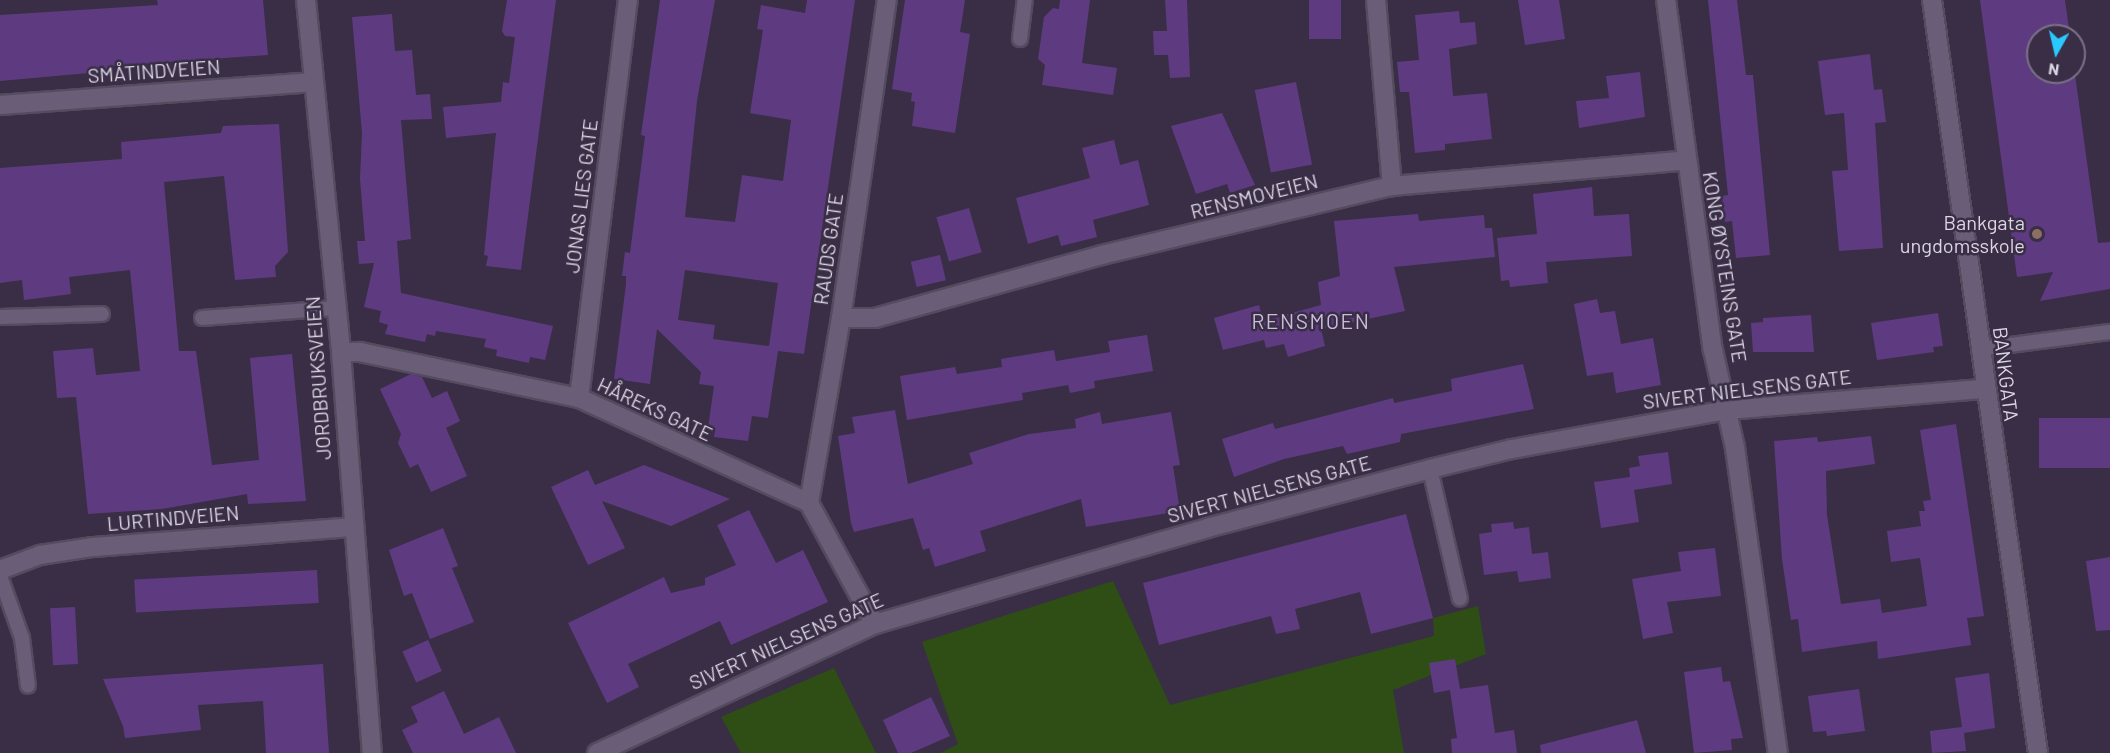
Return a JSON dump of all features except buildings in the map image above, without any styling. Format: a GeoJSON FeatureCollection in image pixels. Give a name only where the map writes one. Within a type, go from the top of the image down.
{"type":"FeatureCollection","features":[{"type":"Feature","properties":{"kind":"street","name":"JORDBRUKSVEIEN"},"geometry":{"type":"LineString","coordinates":[[306,0],[312,82],[341,352],[351,527],[372,753]]}},
{"type":"Feature","properties":{"kind":"street","name":"JONAS LIES GATE"},"geometry":{"type":"LineString","coordinates":[[579,398],[628,0]]}},
{"type":"Feature","properties":{"kind":"street","name":"RAUDS GATE"},"geometry":{"type":"LineString","coordinates":[[809,503],[841,318],[887,0]]}},
{"type":"Feature","properties":{"kind":"street"},"geometry":{"type":"LineString","coordinates":[[1376,0],[1392,186]]}},
{"type":"Feature","properties":{"kind":"street","name":"KONG ØYSTEINS GATE"},"geometry":{"type":"LineString","coordinates":[[1666,0],[1713,350],[1727,410],[1778,753]]}},
{"type":"Feature","properties":{"kind":"street","name":"BANKGATA"},"geometry":{"type":"LineString","coordinates":[[1932,0],[2038,753]]}},
{"type":"Feature","properties":{"kind":"street","name":"SMÅTINDVEIEN"},"geometry":{"type":"LineString","coordinates":[[0,105],[312,82]]}},
{"type":"Feature","properties":{"kind":"street","name":"RENSMOVEIEN"},"geometry":{"type":"LineString","coordinates":[[841,318],[875,318],[1102,255],[1392,186],[1687,160]]}},
{"type":"Feature","properties":{"kind":"street","name":"HÅREKS GATE"},"geometry":{"type":"LineString","coordinates":[[341,352],[360,352],[579,398],[809,503]]}},
{"type":"Feature","properties":{"kind":"street","name":"SIVERT NIELSENS GATE"},"geometry":{"type":"LineString","coordinates":[[597,753],[875,624],[1207,528],[1430,469],[1512,449],[1727,410],[1985,389]]}},
{"type":"Feature","properties":{"kind":"street"},"geometry":{"type":"LineString","coordinates":[[809,503],[875,624]]}},
{"type":"Feature","properties":{"kind":"street","name":"LURTINDVEIEN"},"geometry":{"type":"LineString","coordinates":[[0,570],[40,555],[93,547],[351,527]]}},
{"type":"Feature","properties":{"kind":"lane"},"geometry":{"type":"LineString","coordinates":[[1020,39],[1025,0]]}},
{"type":"Feature","properties":{"kind":"lane"},"geometry":{"type":"LineString","coordinates":[[202,318],[336,308]]}},
{"type":"Feature","properties":{"kind":"lane"},"geometry":{"type":"LineString","coordinates":[[0,317],[102,314]]}},
{"type":"Feature","properties":{"kind":"lane"},"geometry":{"type":"LineString","coordinates":[[1980,350],[2110,332]]}},
{"type":"Feature","properties":{"kind":"lane"},"geometry":{"type":"LineString","coordinates":[[1430,469],[1460,599]]}},
{"type":"Feature","properties":{"kind":"lane"},"geometry":{"type":"LineString","coordinates":[[0,576],[22,638],[28,686]]}},
{"type":"Feature","properties":{"kind":"green space"},"geometry":{"type":"Polygon","coordinates":[[[1113,581],[1170,705],[1434,636],[1433,618],[1478,606],[1486,654],[1393,690],[1404,753],[940,753],[958,744],[922,642],[1113,581]]]}},
{"type":"Feature","properties":{"kind":"green space"},"geometry":{"type":"Polygon","coordinates":[[[834,668],[876,753],[741,753],[721,717],[834,668]]]}},
{"type":"Feature","properties":{"kind":"place","name":"Bankgata ungdomsskole"},"geometry":{"type":"Point","coordinates":[2037,234]}},
{"type":"Feature","properties":{"kind":"district","name":"RENSMOEN"},"geometry":{"type":"Point","coordinates":[1311,321]}}]}
